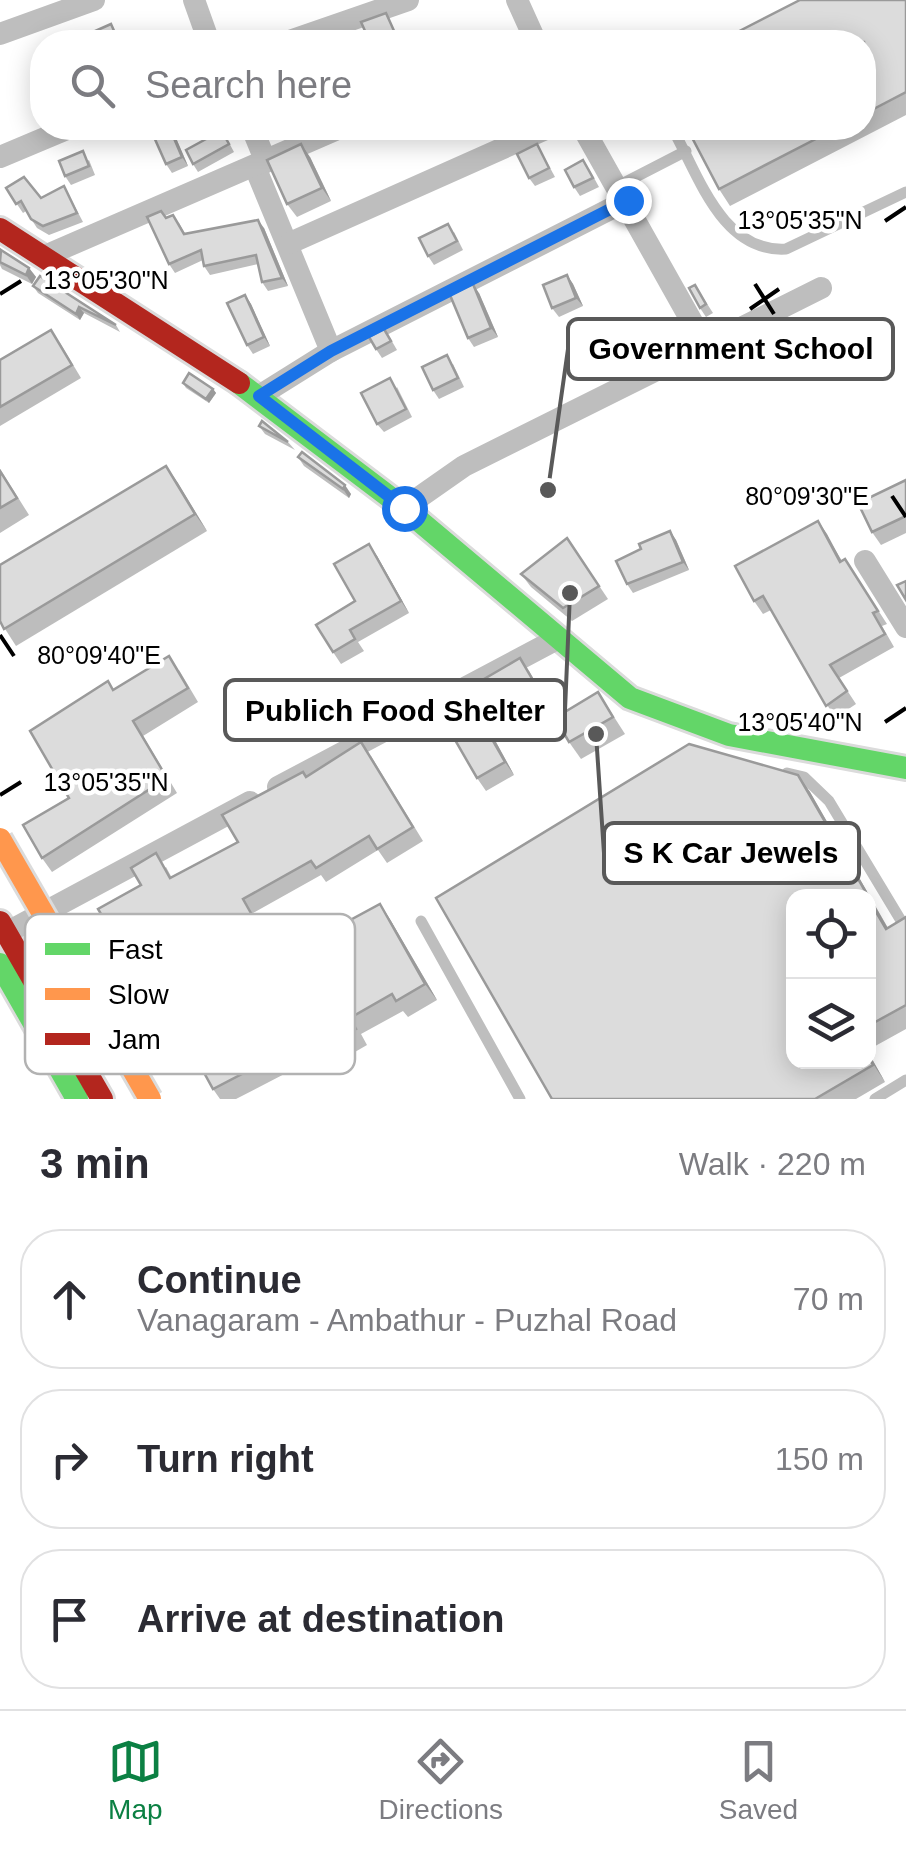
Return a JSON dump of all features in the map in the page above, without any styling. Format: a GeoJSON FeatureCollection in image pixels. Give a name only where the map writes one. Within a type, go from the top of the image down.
{"type":"FeatureCollection","features":[{"type":"Feature","properties":{"kind":"main road"},"geometry":{"type":"LineString","coordinates":[[0,229],[259,396],[404,508],[607,682],[664,716],[729,734],[906,768]]}},
{"type":"Feature","properties":{"kind":"main road"},"geometry":{"type":"LineString","coordinates":[[0,839],[43,914]]}},
{"type":"Feature","properties":{"kind":"main road"},"geometry":{"type":"LineString","coordinates":[[0,866],[25,914]]}},
{"type":"Feature","properties":{"kind":"main road"},"geometry":{"type":"LineString","coordinates":[[3,928],[25,966]]}},
{"type":"Feature","properties":{"kind":"main road"},"geometry":{"type":"LineString","coordinates":[[0,964],[25,1008]]}},
{"type":"Feature","properties":{"kind":"main road"},"geometry":{"type":"LineString","coordinates":[[63,1074],[77,1099]]}},
{"type":"Feature","properties":{"kind":"main road"},"geometry":{"type":"LineString","coordinates":[[88,1074],[102,1099]]}},
{"type":"Feature","properties":{"kind":"main road"},"geometry":{"type":"LineString","coordinates":[[118,1074],[132,1099]]}},
{"type":"Feature","properties":{"kind":"main road"},"geometry":{"type":"LineString","coordinates":[[136,1074],[150,1099]]}},
{"type":"Feature","properties":{"kind":"street"},"geometry":{"type":"LineString","coordinates":[[0,34],[94,0]]}},
{"type":"Feature","properties":{"kind":"street"},"geometry":{"type":"LineString","coordinates":[[194,0],[205,30]]}},
{"type":"Feature","properties":{"kind":"street"},"geometry":{"type":"LineString","coordinates":[[322,30],[408,0]]}},
{"type":"Feature","properties":{"kind":"street"},"geometry":{"type":"LineString","coordinates":[[517,0],[527,30]]}},
{"type":"Feature","properties":{"kind":"street"},"geometry":{"type":"LineString","coordinates":[[0,158],[41,140]]}},
{"type":"Feature","properties":{"kind":"street"},"geometry":{"type":"LineString","coordinates":[[255,140],[331,351]]}},
{"type":"Feature","properties":{"kind":"street"},"geometry":{"type":"LineString","coordinates":[[47,256],[314,140]]}},
{"type":"Feature","properties":{"kind":"street"},"geometry":{"type":"LineString","coordinates":[[290,243],[521,140]]}},
{"type":"Feature","properties":{"kind":"street"},"geometry":{"type":"LineString","coordinates":[[590,140],[705,345]]}},
{"type":"Feature","properties":{"kind":"street"},"geometry":{"type":"LineString","coordinates":[[259,396],[331,351],[623,193]]}},
{"type":"Feature","properties":{"kind":"street"},"geometry":{"type":"LineString","coordinates":[[404,508],[464,466],[821,288]]}},
{"type":"Feature","properties":{"kind":"street"},"geometry":{"type":"LineString","coordinates":[[865,561],[906,627]]}},
{"type":"Feature","properties":{"kind":"street"},"geometry":{"type":"LineString","coordinates":[[37,914],[557,639]]}},
{"type":"Feature","properties":{"kind":"lane"},"geometry":{"type":"LineString","coordinates":[[679,140],[723,222],[766,248],[786,249],[906,192]]}},
{"type":"Feature","properties":{"kind":"lane"},"geometry":{"type":"LineString","coordinates":[[623,193],[686,151]]}},
{"type":"Feature","properties":{"kind":"lane"},"geometry":{"type":"LineString","coordinates":[[774,769],[804,777],[829,801],[906,931],[906,940]]}},
{"type":"Feature","properties":{"kind":"lane"},"geometry":{"type":"LineString","coordinates":[[421,921],[520,1099]]}},
{"type":"Feature","properties":{"kind":"lane"},"geometry":{"type":"LineString","coordinates":[[875,1099],[906,1080]]}},
{"type":"Feature","properties":{"kind":"building"},"geometry":{"type":"Polygon","coordinates":[[[800,0],[906,0],[906,92],[876,108],[876,30],[741,30],[800,0]]]}},
{"type":"Feature","properties":{"kind":"building"},"geometry":{"type":"Polygon","coordinates":[[[386,13],[394,30],[365,30],[361,22],[386,13]]]}},
{"type":"Feature","properties":{"kind":"building"},"geometry":{"type":"Polygon","coordinates":[[[155,140],[175,140],[182,157],[166,164],[155,140]]]}},
{"type":"Feature","properties":{"kind":"building"},"geometry":{"type":"Polygon","coordinates":[[[204,140],[227,140],[229,144],[193,164],[186,150],[204,140]]]}},
{"type":"Feature","properties":{"kind":"building"},"geometry":{"type":"Polygon","coordinates":[[[693,140],[814,140],[719,189],[693,140]]]}},
{"type":"Feature","properties":{"kind":"building"},"geometry":{"type":"Polygon","coordinates":[[[301,144],[322,188],[287,204],[267,160],[301,144]]]}},
{"type":"Feature","properties":{"kind":"building"},"geometry":{"type":"Polygon","coordinates":[[[537,144],[549,168],[529,178],[517,154],[537,144]]]}},
{"type":"Feature","properties":{"kind":"building"},"geometry":{"type":"Polygon","coordinates":[[[83,151],[89,166],[65,176],[59,161],[83,151]]]}},
{"type":"Feature","properties":{"kind":"building"},"geometry":{"type":"Polygon","coordinates":[[[583,160],[593,178],[574,187],[565,170],[583,160]]]}},
{"type":"Feature","properties":{"kind":"building"},"geometry":{"type":"Polygon","coordinates":[[[24,177],[41,198],[64,186],[77,213],[43,226],[31,219],[21,201],[16,204],[6,188],[24,177]]]}},
{"type":"Feature","properties":{"kind":"building"},"geometry":{"type":"Polygon","coordinates":[[[161,211],[166,218],[173,215],[184,234],[258,220],[282,278],[262,282],[256,255],[204,266],[201,250],[169,264],[147,217],[161,211]]]}},
{"type":"Feature","properties":{"kind":"building"},"geometry":{"type":"Polygon","coordinates":[[[448,224],[457,241],[428,256],[419,238],[448,224]]]}},
{"type":"Feature","properties":{"kind":"building"},"geometry":{"type":"Polygon","coordinates":[[[1,250],[29,268],[26,275],[0,262],[1,250]]]}},
{"type":"Feature","properties":{"kind":"building"},"geometry":{"type":"Polygon","coordinates":[[[567,275],[576,298],[552,308],[543,285],[567,275]]]}},
{"type":"Feature","properties":{"kind":"building"},"geometry":{"type":"Polygon","coordinates":[[[40,276],[116,325],[79,307],[76,314],[33,286],[40,276]]]}},
{"type":"Feature","properties":{"kind":"building"},"geometry":{"type":"Polygon","coordinates":[[[473,284],[491,328],[468,338],[450,295],[473,284]]]}},
{"type":"Feature","properties":{"kind":"building"},"geometry":{"type":"Polygon","coordinates":[[[695,285],[706,304],[700,308],[689,288],[695,285]]]}},
{"type":"Feature","properties":{"kind":"building"},"geometry":{"type":"Polygon","coordinates":[[[245,295],[264,337],[247,345],[227,303],[245,295]]]}},
{"type":"Feature","properties":{"kind":"building"},"geometry":{"type":"Polygon","coordinates":[[[384,329],[391,341],[376,349],[369,337],[384,329]]]}},
{"type":"Feature","properties":{"kind":"building"},"geometry":{"type":"Polygon","coordinates":[[[51,330],[72,365],[0,407],[0,360],[51,330]]]}},
{"type":"Feature","properties":{"kind":"building"},"geometry":{"type":"Polygon","coordinates":[[[447,355],[458,378],[433,390],[422,367],[447,355]]]}},
{"type":"Feature","properties":{"kind":"building"},"geometry":{"type":"Polygon","coordinates":[[[189,373],[213,389],[206,399],[183,383],[189,373]]]}},
{"type":"Feature","properties":{"kind":"building"},"geometry":{"type":"Polygon","coordinates":[[[390,378],[406,409],[377,424],[361,393],[390,378]]]}},
{"type":"Feature","properties":{"kind":"building"},"geometry":{"type":"Polygon","coordinates":[[[262,421],[288,442],[259,426],[262,421]]]}},
{"type":"Feature","properties":{"kind":"building"},"geometry":{"type":"Polygon","coordinates":[[[302,452],[345,485],[343,489],[298,457],[302,452]]]}},
{"type":"Feature","properties":{"kind":"building"},"geometry":{"type":"Polygon","coordinates":[[[166,466],[195,514],[4,629],[0,621],[0,565],[166,466]]]}},
{"type":"Feature","properties":{"kind":"building"},"geometry":{"type":"Polygon","coordinates":[[[0,471],[17,498],[0,508],[0,471]]]}},
{"type":"Feature","properties":{"kind":"building"},"geometry":{"type":"Polygon","coordinates":[[[906,480],[906,516],[872,532],[858,503],[906,480]]]}},
{"type":"Feature","properties":{"kind":"building"},"geometry":{"type":"Polygon","coordinates":[[[818,521],[840,562],[845,559],[878,611],[873,613],[885,634],[830,665],[847,691],[826,706],[763,596],[754,601],[735,566],[818,521]]]}},
{"type":"Feature","properties":{"kind":"building"},"geometry":{"type":"Polygon","coordinates":[[[670,531],[683,562],[627,584],[616,561],[641,549],[639,544],[670,531]]]}},
{"type":"Feature","properties":{"kind":"building"},"geometry":{"type":"Polygon","coordinates":[[[567,538],[599,586],[563,608],[521,574],[567,538]]]}},
{"type":"Feature","properties":{"kind":"building"},"geometry":{"type":"Polygon","coordinates":[[[369,544],[401,601],[350,630],[355,639],[333,652],[316,625],[355,601],[334,564],[369,544]]]}},
{"type":"Feature","properties":{"kind":"building"},"geometry":{"type":"Polygon","coordinates":[[[906,581],[906,600],[897,585],[906,581]]]}},
{"type":"Feature","properties":{"kind":"building"},"geometry":{"type":"Polygon","coordinates":[[[169,656],[188,688],[133,721],[167,778],[42,858],[23,825],[69,798],[30,731],[108,681],[113,690],[169,656]]]}},
{"type":"Feature","properties":{"kind":"building"},"geometry":{"type":"Polygon","coordinates":[[[520,658],[537,687],[481,720],[505,762],[477,778],[436,707],[520,658]]]}},
{"type":"Feature","properties":{"kind":"building"},"geometry":{"type":"Polygon","coordinates":[[[598,692],[613,717],[569,742],[555,718],[598,692]]]}},
{"type":"Feature","properties":{"kind":"building"},"geometry":{"type":"Polygon","coordinates":[[[361,742],[413,827],[377,849],[369,836],[316,868],[311,861],[243,899],[251,914],[101,914],[98,909],[141,885],[131,868],[156,853],[170,878],[238,842],[222,815],[303,772],[306,777],[361,742]]]}},
{"type":"Feature","properties":{"kind":"building"},"geometry":{"type":"Polygon","coordinates":[[[689,744],[798,775],[864,889],[786,889],[786,1069],[866,1069],[815,1099],[552,1099],[436,898],[689,744]]]}},
{"type":"Feature","properties":{"kind":"building"},"geometry":{"type":"Polygon","coordinates":[[[380,904],[425,984],[396,1001],[392,994],[355,1015],[355,918],[380,904]]]}},
{"type":"Feature","properties":{"kind":"building"},"geometry":{"type":"Polygon","coordinates":[[[876,912],[886,929],[906,917],[906,1005],[876,1022],[876,912]]]}},
{"type":"Feature","properties":{"kind":"building"},"geometry":{"type":"Polygon","coordinates":[[[205,1074],[242,1074],[213,1089],[205,1074]]]}},
{"type":"Feature","properties":{"kind":"traffic: fast"},"geometry":{"type":"LineString","coordinates":[[239,383],[404,508],[630,698],[729,735],[906,768]]}},
{"type":"Feature","properties":{"kind":"traffic: fast"},"geometry":{"type":"LineString","coordinates":[[0,964],[25,1008]]}},
{"type":"Feature","properties":{"kind":"traffic: fast"},"geometry":{"type":"LineString","coordinates":[[63,1074],[77,1099]]}},
{"type":"Feature","properties":{"kind":"traffic: jam"},"geometry":{"type":"LineString","coordinates":[[0,229],[239,383]]}},
{"type":"Feature","properties":{"kind":"traffic: jam"},"geometry":{"type":"LineString","coordinates":[[0,922],[25,965]]}},
{"type":"Feature","properties":{"kind":"traffic: jam"},"geometry":{"type":"LineString","coordinates":[[88,1074],[102,1099]]}},
{"type":"Feature","properties":{"kind":"traffic: slow"},"geometry":{"type":"LineString","coordinates":[[0,839],[43,914]]}},
{"type":"Feature","properties":{"kind":"traffic: slow"},"geometry":{"type":"LineString","coordinates":[[136,1074],[150,1099]]}},
{"type":"Feature","properties":{"kind":"place","name":"Government School"},"geometry":{"type":"Point","coordinates":[548,490]}},
{"type":"Feature","properties":{"kind":"place","name":"Publich Food Shelter"},"geometry":{"type":"Point","coordinates":[570,593]}},
{"type":"Feature","properties":{"kind":"place","name":"S K Car Jewels"},"geometry":{"type":"Point","coordinates":[596,734]}},
{"type":"Feature","properties":{"kind":"route"},"geometry":{"type":"LineString","coordinates":[[404,508],[259,396],[331,351],[628,200]]}}]}
